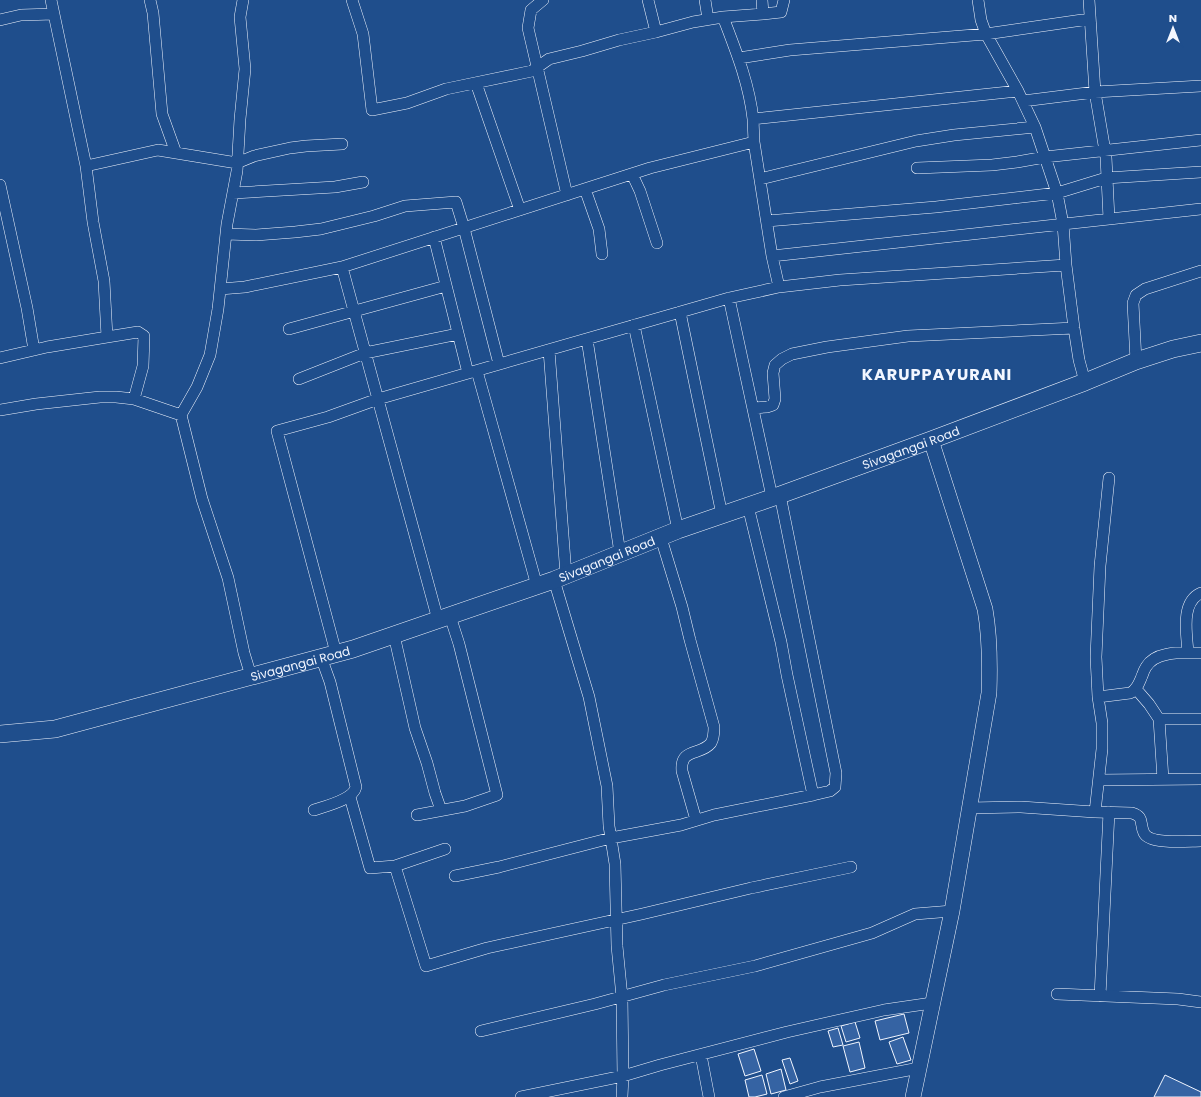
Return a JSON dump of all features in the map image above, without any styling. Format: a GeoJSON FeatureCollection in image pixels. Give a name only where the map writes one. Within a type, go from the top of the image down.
{"type":"FeatureCollection","features":[{"type":"Feature","properties":{"kind":"main road","name":"Sivagangai Road"},"geometry":{"type":"LineString","coordinates":[[0,734],[55,729],[329,655],[394,635],[537,586],[678,530],[931,440],[1085,382],[1136,361],[1173,349],[1201,343]]}},
{"type":"Feature","properties":{"kind":"street"},"geometry":{"type":"LineString","coordinates":[[51,0],[86,166],[93,222],[104,281],[107,337]]}},
{"type":"Feature","properties":{"kind":"street"},"geometry":{"type":"LineString","coordinates":[[150,0],[154,13],[162,114],[176,153]]}},
{"type":"Feature","properties":{"kind":"street"},"geometry":{"type":"LineString","coordinates":[[243,0],[240,17],[245,69],[240,119],[238,163],[226,234],[220,289],[210,355],[197,387],[181,415],[202,499],[228,578],[244,653],[251,676]]}},
{"type":"Feature","properties":{"kind":"street"},"geometry":{"type":"LineString","coordinates":[[352,0],[363,34],[372,110],[407,103],[446,89],[532,71],[549,59],[693,22],[723,17],[781,12],[783,9],[784,0]]}},
{"type":"Feature","properties":{"kind":"street"},"geometry":{"type":"LineString","coordinates":[[543,0],[531,10],[528,28],[567,195]]}},
{"type":"Feature","properties":{"kind":"street"},"geometry":{"type":"LineString","coordinates":[[648,0],[656,32]]}},
{"type":"Feature","properties":{"kind":"street"},"geometry":{"type":"LineString","coordinates":[[705,0],[708,20]]}},
{"type":"Feature","properties":{"kind":"street"},"geometry":{"type":"LineString","coordinates":[[762,0],[763,14]]}},
{"type":"Feature","properties":{"kind":"street"},"geometry":{"type":"LineString","coordinates":[[978,0],[986,34],[1035,127],[1057,193],[1063,224],[1066,265],[1074,328],[1079,360],[1085,382]]}},
{"type":"Feature","properties":{"kind":"street"},"geometry":{"type":"LineString","coordinates":[[1089,0],[1089,19],[1095,92],[1106,157],[1109,219]]}},
{"type":"Feature","properties":{"kind":"street"},"geometry":{"type":"LineString","coordinates":[[0,20],[21,15],[54,14]]}},
{"type":"Feature","properties":{"kind":"street"},"geometry":{"type":"LineString","coordinates":[[723,17],[751,98],[754,142],[778,287]]}},
{"type":"Feature","properties":{"kind":"street"},"geometry":{"type":"LineString","coordinates":[[738,58],[790,50],[986,34],[1089,19]]}},
{"type":"Feature","properties":{"kind":"street"},"geometry":{"type":"LineString","coordinates":[[476,83],[520,210]]}},
{"type":"Feature","properties":{"kind":"street"},"geometry":{"type":"LineString","coordinates":[[753,119],[1020,96],[1201,86]]}},
{"type":"Feature","properties":{"kind":"street"},"geometry":{"type":"LineString","coordinates":[[760,179],[916,141],[954,135],[1035,127]]}},
{"type":"Feature","properties":{"kind":"street"},"geometry":{"type":"LineString","coordinates":[[917,168],[992,165],[1045,157],[1201,140]]}},
{"type":"Feature","properties":{"kind":"street"},"geometry":{"type":"LineString","coordinates":[[220,289],[245,287],[342,267],[632,174],[754,142]]}},
{"type":"Feature","properties":{"kind":"street"},"geometry":{"type":"LineString","coordinates":[[86,166],[158,150],[238,163],[254,156],[290,148],[342,144]]}},
{"type":"Feature","properties":{"kind":"street"},"geometry":{"type":"LineString","coordinates":[[767,221],[936,207],[1057,193],[1106,178],[1201,172]]}},
{"type":"Feature","properties":{"kind":"street"},"geometry":{"type":"LineString","coordinates":[[632,174],[640,192],[657,244]]}},
{"type":"Feature","properties":{"kind":"street"},"geometry":{"type":"LineString","coordinates":[[233,193],[335,187],[363,182]]}},
{"type":"Feature","properties":{"kind":"street"},"geometry":{"type":"LineString","coordinates":[[0,185],[27,308],[34,350]]}},
{"type":"Feature","properties":{"kind":"street"},"geometry":{"type":"LineString","coordinates":[[585,189],[599,230],[602,254]]}},
{"type":"Feature","properties":{"kind":"street"},"geometry":{"type":"LineString","coordinates":[[226,234],[256,235],[321,229],[374,216],[405,206],[456,202],[499,364]]}},
{"type":"Feature","properties":{"kind":"street"},"geometry":{"type":"LineString","coordinates":[[772,256],[1201,209]]}},
{"type":"Feature","properties":{"kind":"street"},"geometry":{"type":"LineString","coordinates":[[434,237],[458,334],[472,372],[537,586]]}},
{"type":"Feature","properties":{"kind":"street"},"geometry":{"type":"LineString","coordinates":[[314,810],[350,797],[355,792],[356,787],[330,682],[329,655],[277,431],[328,417],[378,400],[499,364],[729,298],[778,287],[847,279],[1066,265]]}},
{"type":"Feature","properties":{"kind":"street"},"geometry":{"type":"LineString","coordinates":[[342,267],[378,400],[444,618],[459,644],[497,795],[465,806],[417,815]]}},
{"type":"Feature","properties":{"kind":"street"},"geometry":{"type":"LineString","coordinates":[[1136,361],[1133,303],[1136,296],[1145,289],[1201,271]]}},
{"type":"Feature","properties":{"kind":"street"},"geometry":{"type":"LineString","coordinates":[[289,329],[446,286]]}},
{"type":"Feature","properties":{"kind":"street"},"geometry":{"type":"LineString","coordinates":[[455,876],[499,867],[611,838],[681,825],[714,815],[813,795],[830,791],[836,787],[836,773],[811,642],[753,408],[729,298]]}},
{"type":"Feature","properties":{"kind":"street"},"geometry":{"type":"LineString","coordinates":[[680,312],[722,515]]}},
{"type":"Feature","properties":{"kind":"street"},"geometry":{"type":"LineString","coordinates":[[634,326],[678,530]]}},
{"type":"Feature","properties":{"kind":"street"},"geometry":{"type":"LineString","coordinates":[[753,408],[772,405],[775,399],[773,373],[775,365],[782,359],[792,354],[827,347],[908,336],[1074,328]]}},
{"type":"Feature","properties":{"kind":"street"},"geometry":{"type":"LineString","coordinates":[[0,358],[34,350],[138,332],[144,336],[143,366],[134,399]]}},
{"type":"Feature","properties":{"kind":"street"},"geometry":{"type":"LineString","coordinates":[[299,379],[366,353],[458,334]]}},
{"type":"Feature","properties":{"kind":"street"},"geometry":{"type":"LineString","coordinates":[[587,339],[620,553]]}},
{"type":"Feature","properties":{"kind":"street"},"geometry":{"type":"LineString","coordinates":[[550,350],[560,577],[590,697],[607,786],[611,838],[615,864],[617,946],[622,997],[622,1097]]}},
{"type":"Feature","properties":{"kind":"street"},"geometry":{"type":"LineString","coordinates":[[0,410],[36,404],[100,397],[116,397],[134,399],[181,415]]}},
{"type":"Feature","properties":{"kind":"street"},"geometry":{"type":"LineString","coordinates":[[913,1097],[952,911],[989,693],[990,666],[989,635],[985,609],[931,440]]}},
{"type":"Feature","properties":{"kind":"street"},"geometry":{"type":"LineString","coordinates":[[1095,812],[1102,749],[1102,729],[1098,697],[1096,657],[1100,566],[1108,478]]}},
{"type":"Feature","properties":{"kind":"street"},"geometry":{"type":"LineString","coordinates":[[748,506],[781,642],[813,795]]}},
{"type":"Feature","properties":{"kind":"street"},"geometry":{"type":"LineString","coordinates":[[661,538],[682,607],[714,727],[712,742],[708,746],[684,758],[682,764],[682,771],[696,820]]}},
{"type":"Feature","properties":{"kind":"street"},"geometry":{"type":"LineString","coordinates":[[1188,653],[1186,616],[1190,603],[1197,595],[1201,593]]}},
{"type":"Feature","properties":{"kind":"street"},"geometry":{"type":"LineString","coordinates":[[394,635],[416,728],[441,810]]}},
{"type":"Feature","properties":{"kind":"street"},"geometry":{"type":"LineString","coordinates":[[1098,697],[1130,693],[1136,690],[1146,667],[1152,660],[1178,653],[1201,654]]}},
{"type":"Feature","properties":{"kind":"street"},"geometry":{"type":"LineString","coordinates":[[1136,690],[1150,704],[1159,720],[1163,779]]}},
{"type":"Feature","properties":{"kind":"street"},"geometry":{"type":"LineString","coordinates":[[1159,720],[1201,719]]}},
{"type":"Feature","properties":{"kind":"street"},"geometry":{"type":"LineString","coordinates":[[1099,780],[1201,779]]}},
{"type":"Feature","properties":{"kind":"street"},"geometry":{"type":"LineString","coordinates":[[350,797],[370,868],[395,866],[445,849]]}},
{"type":"Feature","properties":{"kind":"street"},"geometry":{"type":"LineString","coordinates":[[970,808],[1021,807],[1132,813],[1137,815],[1141,820],[1144,833],[1149,838],[1168,841],[1201,841]]}},
{"type":"Feature","properties":{"kind":"street"},"geometry":{"type":"LineString","coordinates":[[1100,996],[1109,812]]}},
{"type":"Feature","properties":{"kind":"street"},"geometry":{"type":"LineString","coordinates":[[395,866],[426,966],[486,948],[617,920],[737,891],[851,867]]}},
{"type":"Feature","properties":{"kind":"street"},"geometry":{"type":"LineString","coordinates":[[481,1030],[622,997],[664,985],[755,966],[872,933],[915,914],[952,911]]}},
{"type":"Feature","properties":{"kind":"street"},"geometry":{"type":"LineString","coordinates":[[1057,994],[1178,999],[1201,1002]]}},
{"type":"Feature","properties":{"kind":"street"},"geometry":{"type":"LineString","coordinates":[[521,1097],[623,1076],[787,1032],[870,1013],[932,1003]]}},
{"type":"Feature","properties":{"kind":"street"},"geometry":{"type":"LineString","coordinates":[[701,1055],[709,1097]]}},
{"type":"Feature","properties":{"kind":"street"},"geometry":{"type":"LineString","coordinates":[[784,1097],[820,1087],[919,1068]]}},
{"type":"Feature","properties":{"kind":"building"},"geometry":{"type":"Polygon","coordinates":[[[904,1014],[909,1033],[880,1040],[875,1021],[904,1014]]]}},
{"type":"Feature","properties":{"kind":"building"},"geometry":{"type":"Polygon","coordinates":[[[855,1022],[860,1038],[846,1042],[841,1026],[855,1022]]]}},
{"type":"Feature","properties":{"kind":"building"},"geometry":{"type":"Polygon","coordinates":[[[838,1028],[843,1045],[833,1047],[828,1031],[838,1028]]]}},
{"type":"Feature","properties":{"kind":"building"},"geometry":{"type":"Polygon","coordinates":[[[903,1037],[911,1060],[897,1064],[889,1042],[903,1037]]]}},
{"type":"Feature","properties":{"kind":"building"},"geometry":{"type":"Polygon","coordinates":[[[859,1042],[865,1068],[850,1072],[843,1046],[859,1042]]]}},
{"type":"Feature","properties":{"kind":"building"},"geometry":{"type":"Polygon","coordinates":[[[754,1049],[761,1071],[745,1076],[738,1054],[754,1049]]]}},
{"type":"Feature","properties":{"kind":"building"},"geometry":{"type":"Polygon","coordinates":[[[790,1058],[798,1081],[790,1084],[782,1060],[790,1058]]]}},
{"type":"Feature","properties":{"kind":"building"},"geometry":{"type":"Polygon","coordinates":[[[781,1069],[786,1090],[771,1094],[766,1074],[781,1069]]]}},
{"type":"Feature","properties":{"kind":"building"},"geometry":{"type":"Polygon","coordinates":[[[762,1075],[767,1094],[749,1097],[745,1080],[762,1075]]]}},
{"type":"Feature","properties":{"kind":"building"},"geometry":{"type":"Polygon","coordinates":[[[1165,1075],[1201,1092],[1201,1097],[1154,1097],[1165,1075]]]}},
{"type":"Feature","properties":{"kind":"district","name":"KARUPPAYURANI"},"geometry":{"type":"Point","coordinates":[937,374]}}]}
